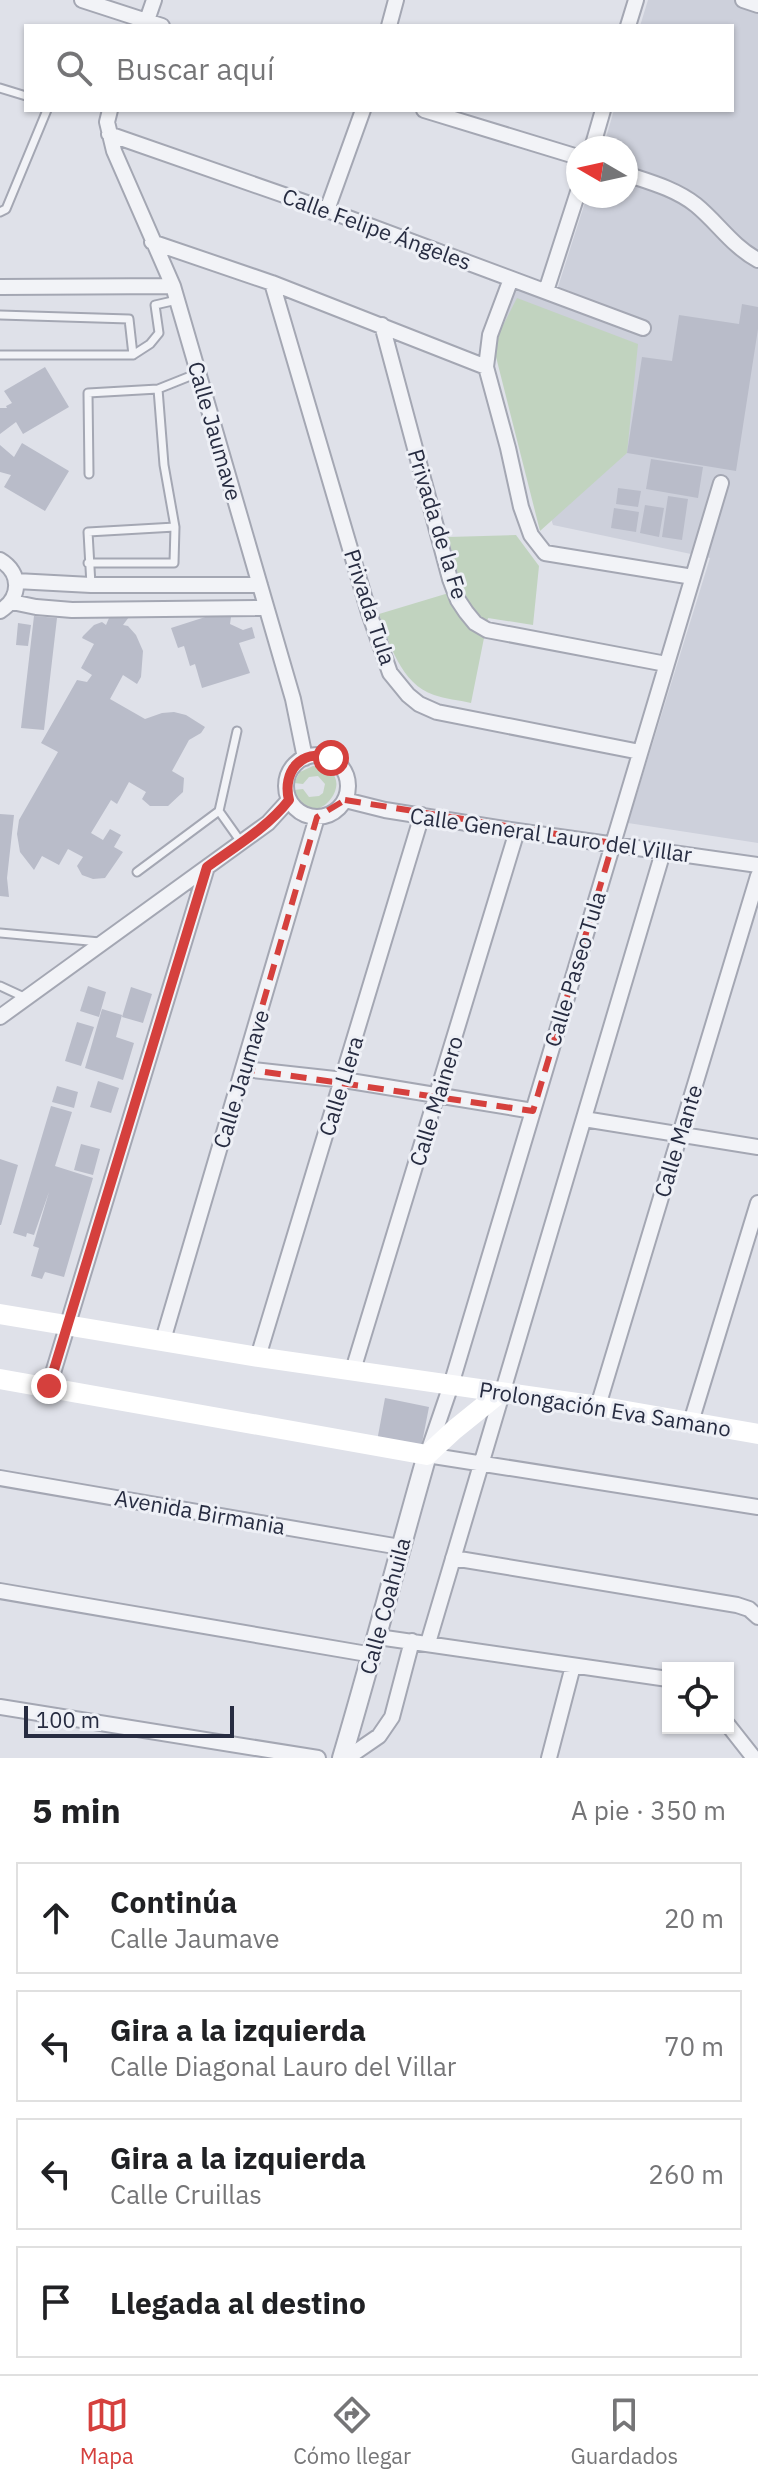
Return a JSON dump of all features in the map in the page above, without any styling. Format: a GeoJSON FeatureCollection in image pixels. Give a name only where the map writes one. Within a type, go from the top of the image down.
{"type":"FeatureCollection","features":[{"type":"Feature","properties":{"kind":"main road","name":"Prolongación Eva Samano"},"geometry":{"type":"LineString","coordinates":[[0,1314],[258,1357],[598,1406],[758,1434]]}},
{"type":"Feature","properties":{"kind":"main road"},"geometry":{"type":"LineString","coordinates":[[0,1379],[427,1455],[501,1392]]}},
{"type":"Feature","properties":{"kind":"street"},"geometry":{"type":"LineString","coordinates":[[82,0],[146,24],[154,0]]}},
{"type":"Feature","properties":{"kind":"street"},"geometry":{"type":"LineString","coordinates":[[390,24],[396,0]]}},
{"type":"Feature","properties":{"kind":"street"},"geometry":{"type":"LineString","coordinates":[[629,24],[636,0]]}},
{"type":"Feature","properties":{"kind":"street"},"geometry":{"type":"LineString","coordinates":[[743,0],[758,5]]}},
{"type":"Feature","properties":{"kind":"street","name":"Calle Jaumave"},"geometry":{"type":"LineString","coordinates":[[109,112],[109,134],[175,293],[293,699],[305,758]]}},
{"type":"Feature","properties":{"kind":"street"},"geometry":{"type":"LineString","coordinates":[[327,210],[362,112]]}},
{"type":"Feature","properties":{"kind":"street"},"geometry":{"type":"LineString","coordinates":[[431,112],[566,153]]}},
{"type":"Feature","properties":{"kind":"street"},"geometry":{"type":"LineString","coordinates":[[595,136],[602,112]]}},
{"type":"Feature","properties":{"kind":"street","name":"Calle Felipe Ángeles"},"geometry":{"type":"LineString","coordinates":[[109,134],[327,210],[643,328]]}},
{"type":"Feature","properties":{"kind":"street"},"geometry":{"type":"LineString","coordinates":[[638,178],[670,189],[695,205],[730,240],[758,260]]}},
{"type":"Feature","properties":{"kind":"street"},"geometry":{"type":"LineString","coordinates":[[546,291],[573,208]]}},
{"type":"Feature","properties":{"kind":"street"},"geometry":{"type":"LineString","coordinates":[[152,242],[272,283],[486,367]]}},
{"type":"Feature","properties":{"kind":"street"},"geometry":{"type":"LineString","coordinates":[[511,279],[490,335],[486,367],[521,507],[536,544],[545,553],[693,577]]}},
{"type":"Feature","properties":{"kind":"street","name":"Privada Tula"},"geometry":{"type":"LineString","coordinates":[[272,283],[369,613],[390,673],[398,684],[419,704],[437,712],[640,752]]}},
{"type":"Feature","properties":{"kind":"street"},"geometry":{"type":"LineString","coordinates":[[0,287],[175,293]]}},
{"type":"Feature","properties":{"kind":"street","name":"Privada de la Fe"},"geometry":{"type":"LineString","coordinates":[[382,325],[446,566],[458,600],[475,623],[487,630],[666,664]]}},
{"type":"Feature","properties":{"kind":"street","name":"Calle Paseo Tula"},"geometry":{"type":"LineString","coordinates":[[427,1455],[451,1385],[721,483]]}},
{"type":"Feature","properties":{"kind":"street"},"geometry":{"type":"LineString","coordinates":[[0,560],[10,568],[16,581],[6,607],[72,610],[266,608]]}},
{"type":"Feature","properties":{"kind":"street"},"geometry":{"type":"LineString","coordinates":[[16,581],[91,585],[260,585]]}},
{"type":"Feature","properties":{"kind":"street"},"geometry":{"type":"LineString","coordinates":[[323,756],[337,763],[347,776],[345,800],[335,812],[317,817],[304,814],[289,800],[286,789],[289,773],[305,758],[323,756]]}},
{"type":"Feature","properties":{"kind":"street"},"geometry":{"type":"LineString","coordinates":[[0,1017],[241,842],[274,817],[289,800]]}},
{"type":"Feature","properties":{"kind":"street","name":"Calle General Lauro del Villar"},"geometry":{"type":"LineString","coordinates":[[345,800],[517,831],[758,865]]}},
{"type":"Feature","properties":{"kind":"street","name":"Calle Llera"},"geometry":{"type":"LineString","coordinates":[[258,1357],[422,815]]}},
{"type":"Feature","properties":{"kind":"street","name":"Calle Jaumave"},"geometry":{"type":"LineString","coordinates":[[163,1340],[317,817]]}},
{"type":"Feature","properties":{"kind":"street","name":"Calle Mainero"},"geometry":{"type":"LineString","coordinates":[[353,1370],[517,831]]}},
{"type":"Feature","properties":{"kind":"street"},"geometry":{"type":"LineString","coordinates":[[428,1643],[663,852]]}},
{"type":"Feature","properties":{"kind":"street"},"geometry":{"type":"LineString","coordinates":[[49,1386],[207,867]]}},
{"type":"Feature","properties":{"kind":"street","name":"Calle Mante"},"geometry":{"type":"LineString","coordinates":[[598,1406],[758,876]]}},
{"type":"Feature","properties":{"kind":"street"},"geometry":{"type":"LineString","coordinates":[[244,1069],[344,1080],[533,1111]]}},
{"type":"Feature","properties":{"kind":"street"},"geometry":{"type":"LineString","coordinates":[[584,1119],[758,1147]]}},
{"type":"Feature","properties":{"kind":"street"},"geometry":{"type":"LineString","coordinates":[[691,1422],[758,1203]]}},
{"type":"Feature","properties":{"kind":"street"},"geometry":{"type":"LineString","coordinates":[[427,1455],[758,1507]]}},
{"type":"Feature","properties":{"kind":"street","name":"Calle Coahuila"},"geometry":{"type":"LineString","coordinates":[[345,1758],[427,1455]]}},
{"type":"Feature","properties":{"kind":"street","name":"Avenida Birmania"},"geometry":{"type":"LineString","coordinates":[[0,1478],[400,1547]]}},
{"type":"Feature","properties":{"kind":"street"},"geometry":{"type":"LineString","coordinates":[[453,1558],[737,1605],[749,1609],[758,1617]]}},
{"type":"Feature","properties":{"kind":"street"},"geometry":{"type":"LineString","coordinates":[[0,1591],[375,1646],[412,1641],[662,1678]]}},
{"type":"Feature","properties":{"kind":"street"},"geometry":{"type":"LineString","coordinates":[[345,1758],[379,1736],[392,1717],[412,1641]]}},
{"type":"Feature","properties":{"kind":"street"},"geometry":{"type":"LineString","coordinates":[[549,1758],[573,1666]]}},
{"type":"Feature","properties":{"kind":"street"},"geometry":{"type":"LineString","coordinates":[[0,1707],[260,1754],[318,1758]]}},
{"type":"Feature","properties":{"kind":"street"},"geometry":{"type":"LineString","coordinates":[[734,1733],[754,1758]]}},
{"type":"Feature","properties":{"kind":"lane"},"geometry":{"type":"LineString","coordinates":[[0,88],[24,95]]}},
{"type":"Feature","properties":{"kind":"lane"},"geometry":{"type":"LineString","coordinates":[[0,212],[6,209],[46,112]]}},
{"type":"Feature","properties":{"kind":"lane"},"geometry":{"type":"LineString","coordinates":[[0,355],[133,355],[150,344],[159,333],[155,305],[175,293]]}},
{"type":"Feature","properties":{"kind":"lane"},"geometry":{"type":"LineString","coordinates":[[0,315],[129,319],[133,355]]}},
{"type":"Feature","properties":{"kind":"lane"},"geometry":{"type":"LineString","coordinates":[[89,474],[88,393],[158,389],[198,373]]}},
{"type":"Feature","properties":{"kind":"lane"},"geometry":{"type":"LineString","coordinates":[[88,563],[174,563],[175,527],[164,465],[158,389]]}},
{"type":"Feature","properties":{"kind":"lane"},"geometry":{"type":"LineString","coordinates":[[91,585],[88,532],[175,527]]}},
{"type":"Feature","properties":{"kind":"lane"},"geometry":{"type":"LineString","coordinates":[[137,872],[219,811],[237,731]]}},
{"type":"Feature","properties":{"kind":"lane"},"geometry":{"type":"LineString","coordinates":[[219,811],[241,842]]}},
{"type":"Feature","properties":{"kind":"lane"},"geometry":{"type":"LineString","coordinates":[[0,933],[102,943]]}},
{"type":"Feature","properties":{"kind":"lane"},"geometry":{"type":"LineString","coordinates":[[0,986],[26,998]]}},
{"type":"Feature","properties":{"kind":"highlighted area"},"geometry":{"type":"Polygon","coordinates":[[[345,800],[613,843],[533,1111],[244,1069],[317,817],[345,800]]]}},
{"type":"Feature","properties":{"kind":"shaded area"},"geometry":{"type":"Polygon","coordinates":[[[648,0],[758,0],[758,843],[628,823],[710,558],[553,525],[497,343],[521,274],[557,290],[583,208],[638,208],[638,136],[606,136],[613,112],[734,112],[734,24],[641,24],[648,0]]]}},
{"type":"Feature","properties":{"kind":"green space"},"geometry":{"type":"Polygon","coordinates":[[[517,298],[638,344],[627,453],[540,531],[494,349],[517,298]]]}},
{"type":"Feature","properties":{"kind":"green space"},"geometry":{"type":"Polygon","coordinates":[[[516,535],[539,566],[533,625],[488,618],[471,703],[423,690],[398,661],[379,614],[462,589],[448,537],[516,535]]]}},
{"type":"Feature","properties":{"kind":"green space"},"geometry":{"type":"Polygon","coordinates":[[[313,766],[329,770],[336,779],[336,790],[330,800],[311,810],[301,805],[294,790],[303,789],[309,797],[319,796],[325,784],[318,776],[309,777],[303,784],[294,783],[300,772],[313,766]]]}},
{"type":"Feature","properties":{"kind":"building"},"geometry":{"type":"Polygon","coordinates":[[[742,304],[758,307],[758,329],[736,471],[627,453],[642,357],[672,361],[679,315],[739,324],[742,304]]]}},
{"type":"Feature","properties":{"kind":"building"},"geometry":{"type":"Polygon","coordinates":[[[45,367],[69,407],[23,434],[16,422],[0,434],[0,408],[7,408],[12,403],[4,391],[45,367]]]}},
{"type":"Feature","properties":{"kind":"building"},"geometry":{"type":"Polygon","coordinates":[[[22,443],[69,471],[45,511],[4,487],[11,475],[0,472],[0,445],[14,457],[22,443]]]}},
{"type":"Feature","properties":{"kind":"building"},"geometry":{"type":"Polygon","coordinates":[[[651,459],[703,467],[698,498],[646,489],[651,459]]]}},
{"type":"Feature","properties":{"kind":"building"},"geometry":{"type":"Polygon","coordinates":[[[618,488],[641,491],[638,507],[616,504],[618,488]]]}},
{"type":"Feature","properties":{"kind":"building"},"geometry":{"type":"Polygon","coordinates":[[[668,496],[688,499],[682,540],[662,537],[668,496]]]}},
{"type":"Feature","properties":{"kind":"building"},"geometry":{"type":"Polygon","coordinates":[[[645,505],[664,508],[659,537],[640,533],[645,505]]]}},
{"type":"Feature","properties":{"kind":"building"},"geometry":{"type":"Polygon","coordinates":[[[614,508],[639,512],[636,532],[611,528],[614,508]]]}},
{"type":"Feature","properties":{"kind":"building"},"geometry":{"type":"Polygon","coordinates":[[[224,611],[231,617],[230,624],[243,630],[252,627],[255,638],[239,643],[250,673],[202,688],[195,664],[190,666],[184,646],[178,648],[171,628],[224,611]]]}},
{"type":"Feature","properties":{"kind":"building"},"geometry":{"type":"Polygon","coordinates":[[[125,614],[129,617],[123,625],[136,635],[143,651],[141,677],[137,684],[123,675],[110,699],[145,719],[174,712],[186,715],[205,727],[189,740],[172,771],[184,778],[183,792],[168,806],[150,806],[142,799],[146,792],[129,782],[117,804],[111,800],[91,833],[103,840],[110,829],[121,835],[114,847],[123,852],[105,878],[93,879],[82,875],[77,866],[83,857],[68,849],[59,865],[42,856],[34,870],[20,852],[17,834],[19,820],[58,752],[41,743],[77,680],[87,682],[92,675],[81,668],[94,644],[83,636],[94,625],[102,622],[106,625],[109,618],[125,614]]]}},
{"type":"Feature","properties":{"kind":"building"},"geometry":{"type":"Polygon","coordinates":[[[34,616],[57,618],[44,730],[21,728],[34,616]]]}},
{"type":"Feature","properties":{"kind":"building"},"geometry":{"type":"Polygon","coordinates":[[[18,623],[31,625],[28,646],[16,645],[18,623]]]}},
{"type":"Feature","properties":{"kind":"building"},"geometry":{"type":"Polygon","coordinates":[[[0,814],[14,815],[7,878],[9,897],[0,896],[0,814]]]}},
{"type":"Feature","properties":{"kind":"building"},"geometry":{"type":"Polygon","coordinates":[[[88,986],[106,992],[99,1017],[80,1011],[88,986]]]}},
{"type":"Feature","properties":{"kind":"building"},"geometry":{"type":"Polygon","coordinates":[[[131,987],[152,994],[143,1023],[122,1017],[131,987]]]}},
{"type":"Feature","properties":{"kind":"building"},"geometry":{"type":"Polygon","coordinates":[[[102,1009],[122,1015],[116,1037],[134,1043],[123,1080],[85,1068],[102,1009]]]}},
{"type":"Feature","properties":{"kind":"building"},"geometry":{"type":"Polygon","coordinates":[[[77,1022],[94,1027],[81,1066],[65,1061],[77,1022]]]}},
{"type":"Feature","properties":{"kind":"building"},"geometry":{"type":"Polygon","coordinates":[[[98,1081],[119,1088],[111,1113],[90,1107],[98,1081]]]}},
{"type":"Feature","properties":{"kind":"building"},"geometry":{"type":"Polygon","coordinates":[[[57,1086],[78,1092],[74,1108],[52,1102],[57,1086]]]}},
{"type":"Feature","properties":{"kind":"building"},"geometry":{"type":"Polygon","coordinates":[[[51,1106],[72,1112],[55,1166],[93,1178],[64,1277],[45,1272],[42,1279],[31,1276],[39,1248],[33,1246],[49,1192],[34,1235],[27,1233],[26,1237],[13,1233],[51,1106]]]}},
{"type":"Feature","properties":{"kind":"building"},"geometry":{"type":"Polygon","coordinates":[[[81,1144],[100,1149],[93,1175],[74,1170],[81,1144]]]}},
{"type":"Feature","properties":{"kind":"building"},"geometry":{"type":"Polygon","coordinates":[[[0,1159],[18,1165],[1,1225],[0,1225],[0,1159]]]}},
{"type":"Feature","properties":{"kind":"building"},"geometry":{"type":"Polygon","coordinates":[[[385,1398],[429,1407],[421,1448],[377,1441],[385,1398]]]}},
{"type":"Feature","properties":{"kind":"route"},"geometry":{"type":"LineString","coordinates":[[49,1386],[207,867],[268,823],[282,809],[289,800],[287,780],[294,766],[315,755],[331,758]]}}]}
